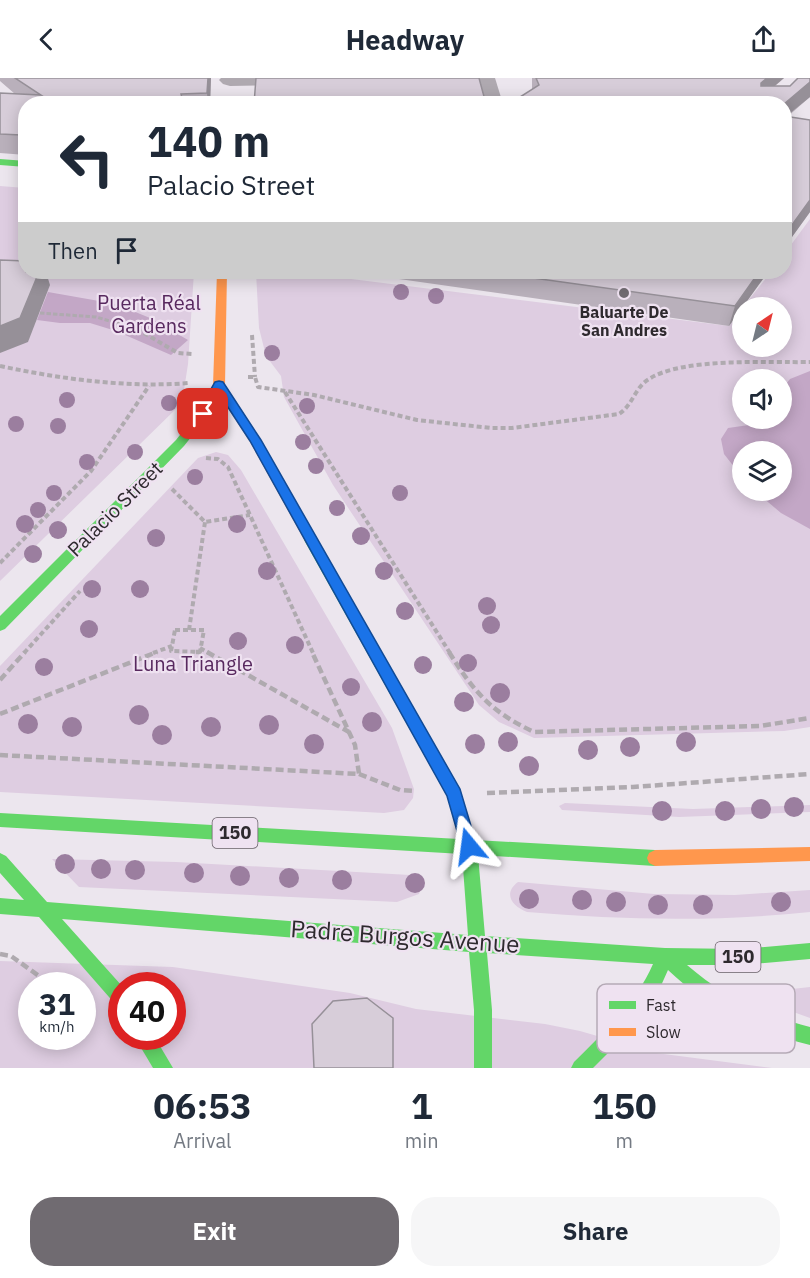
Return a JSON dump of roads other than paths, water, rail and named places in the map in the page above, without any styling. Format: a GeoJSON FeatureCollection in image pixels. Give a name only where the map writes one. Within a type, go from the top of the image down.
{"type":"FeatureCollection","features":[{"type":"Feature","properties":{"kind":"street"},"geometry":{"type":"LineString","coordinates":[[230,96],[230,79],[365,78]]}},
{"type":"Feature","properties":{"kind":"street"},"geometry":{"type":"LineString","coordinates":[[484,78],[490,96]]}},
{"type":"Feature","properties":{"kind":"street"},"geometry":{"type":"LineString","coordinates":[[0,162],[18,163]]}},
{"type":"Feature","properties":{"kind":"street"},"geometry":{"type":"LineString","coordinates":[[222,279],[219,382],[255,440],[454,794],[469,846],[483,1010],[483,1068]]}},
{"type":"Feature","properties":{"kind":"street","name":"Palacio Street"},"geometry":{"type":"LineString","coordinates":[[0,625],[180,443],[203,414],[219,382]]}},
{"type":"Feature","properties":{"kind":"street"},"geometry":{"type":"LineString","coordinates":[[180,443],[212,431]]}},
{"type":"Feature","properties":{"kind":"street"},"geometry":{"type":"LineString","coordinates":[[235,432],[255,440]]}},
{"type":"Feature","properties":{"kind":"street","name":"150"},"geometry":{"type":"LineString","coordinates":[[0,820],[675,859],[810,854]]}},
{"type":"Feature","properties":{"kind":"street"},"geometry":{"type":"LineString","coordinates":[[0,861],[108,983]]}},
{"type":"Feature","properties":{"kind":"street","name":"Padre Burgos Avenue"},"geometry":{"type":"LineString","coordinates":[[0,906],[478,944],[665,956],[742,957],[810,951]]}},
{"type":"Feature","properties":{"kind":"street"},"geometry":{"type":"LineString","coordinates":[[653,984],[665,956],[694,984]]}},
{"type":"Feature","properties":{"kind":"street"},"geometry":{"type":"LineString","coordinates":[[795,1033],[810,1036]]}},
{"type":"Feature","properties":{"kind":"street"},"geometry":{"type":"LineString","coordinates":[[152,1050],[164,1068]]}},
{"type":"Feature","properties":{"kind":"street"},"geometry":{"type":"LineString","coordinates":[[580,1068],[597,1051]]}},
{"type":"Feature","properties":{"kind":"place","name":"Baluarte De San Andres"},"geometry":{"type":"Point","coordinates":[624,293]}},
{"type":"Feature","properties":{"kind":"park label","name":"Puerta Réal Gardens"},"geometry":{"type":"Point","coordinates":[149,314]}},
{"type":"Feature","properties":{"kind":"park label","name":"Luna Triangle"},"geometry":{"type":"Point","coordinates":[193,664]}}]}
